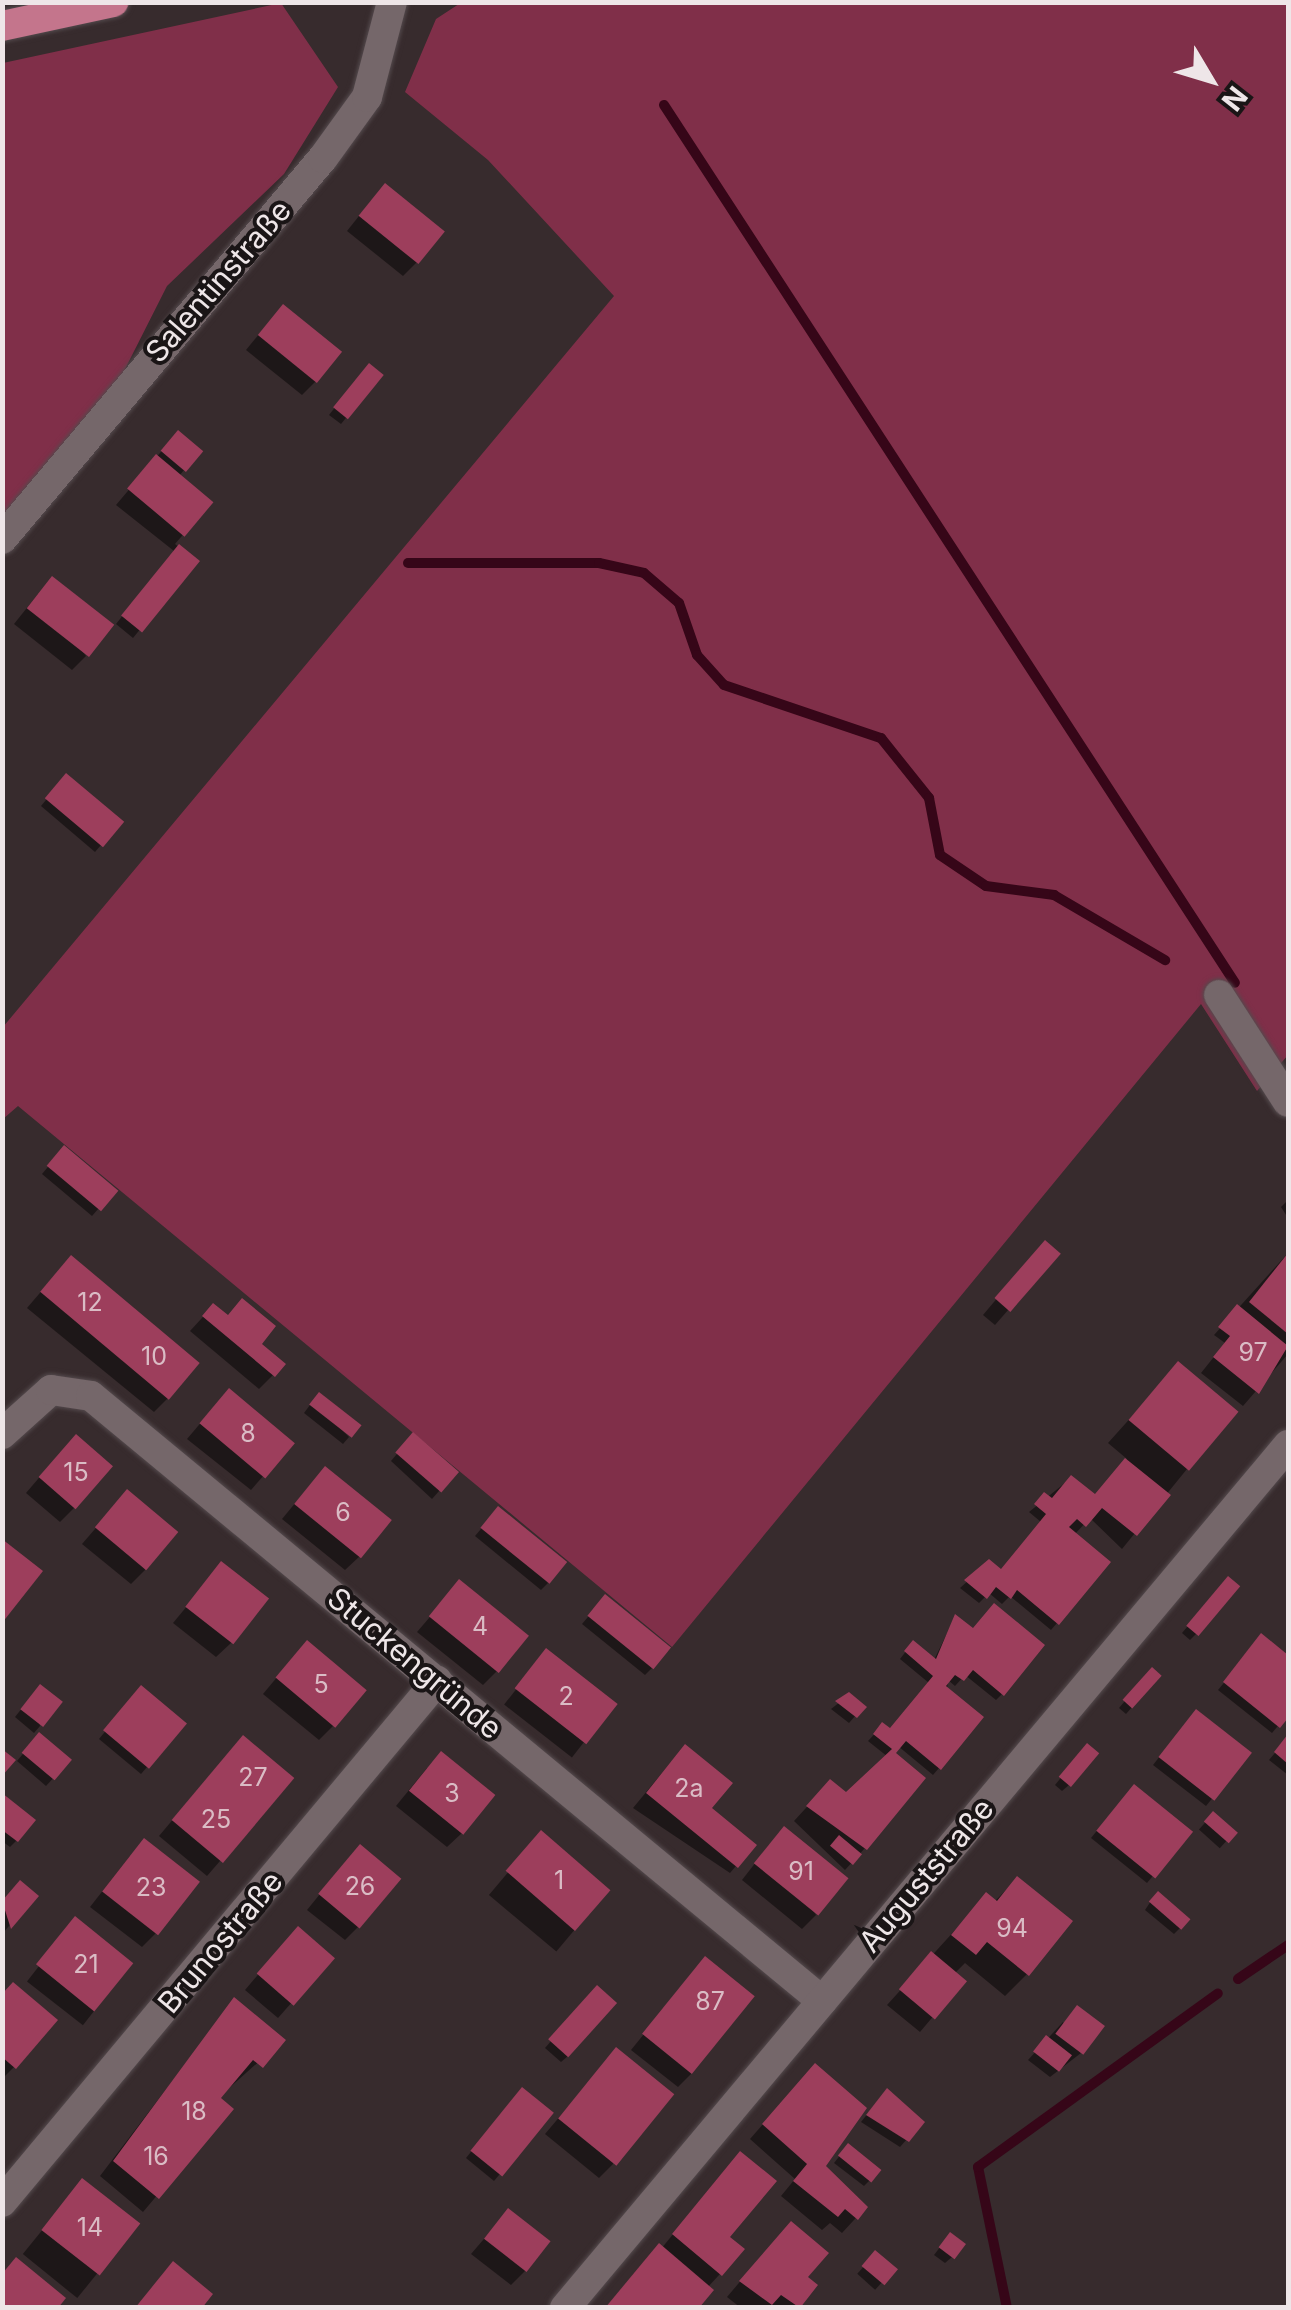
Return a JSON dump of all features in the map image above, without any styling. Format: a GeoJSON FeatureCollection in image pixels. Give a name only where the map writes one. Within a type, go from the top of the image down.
{"type":"FeatureCollection","features":[{"type":"Feature","properties":{"kind":"main road"},"geometry":{"type":"LineString","coordinates":[[2,26],[113,2]]}},
{"type":"Feature","properties":{"kind":"street","name":"Salentinstraße"},"geometry":{"type":"LineString","coordinates":[[2,540],[323,158],[367,98],[392,2]]}},
{"type":"Feature","properties":{"kind":"street"},"geometry":{"type":"LineString","coordinates":[[1220,995],[1288,1102]]}},
{"type":"Feature","properties":{"kind":"street","name":"Stuckengründe"},"geometry":{"type":"LineString","coordinates":[[2,1434],[51,1390],[91,1396],[822,2000]]}},
{"type":"Feature","properties":{"kind":"street","name":"Auguststraße"},"geometry":{"type":"LineString","coordinates":[[564,2308],[1288,1445]]}},
{"type":"Feature","properties":{"kind":"street","name":"Brunostraße"},"geometry":{"type":"LineString","coordinates":[[2,2202],[437,1681]]}},
{"type":"Feature","properties":{"kind":"shaded area"},"geometry":{"type":"Polygon","coordinates":[[[462,2],[1288,3],[1288,1055],[1257,1091],[1201,1004],[672,1647],[18,1106],[3,1119],[3,1027],[614,296],[488,160],[405,92],[436,19],[462,2]]]}},
{"type":"Feature","properties":{"kind":"shaded area"},"geometry":{"type":"Polygon","coordinates":[[[281,3],[338,87],[284,174],[167,286],[120,379],[3,521],[3,63],[281,3]]]}},
{"type":"Feature","properties":{"kind":"building"},"geometry":{"type":"Polygon","coordinates":[[[385,183],[445,231],[418,264],[359,216],[385,183]]]}},
{"type":"Feature","properties":{"kind":"building"},"geometry":{"type":"Polygon","coordinates":[[[283,304],[342,352],[317,383],[258,335],[283,304]]]}},
{"type":"Feature","properties":{"kind":"building"},"geometry":{"type":"Polygon","coordinates":[[[369,363],[384,375],[348,419],[333,407],[369,363]]]}},
{"type":"Feature","properties":{"kind":"building"},"geometry":{"type":"Polygon","coordinates":[[[178,430],[203,451],[186,472],[161,451],[178,430]]]}},
{"type":"Feature","properties":{"kind":"building"},"geometry":{"type":"Polygon","coordinates":[[[156,454],[213,502],[185,537],[127,488],[156,454]]]}},
{"type":"Feature","properties":{"kind":"building"},"geometry":{"type":"Polygon","coordinates":[[[179,544],[200,561],[142,632],[121,615],[179,544]]]}},
{"type":"Feature","properties":{"kind":"building"},"geometry":{"type":"Polygon","coordinates":[[[52,576],[114,625],[89,657],[27,608],[52,576]]]}},
{"type":"Feature","properties":{"kind":"building"},"geometry":{"type":"Polygon","coordinates":[[[66,773],[124,822],[103,847],[45,798],[66,773]]]}},
{"type":"Feature","properties":{"kind":"building"},"geometry":{"type":"Polygon","coordinates":[[[64,1145],[118,1191],[101,1211],[47,1166],[64,1145]]]}},
{"type":"Feature","properties":{"kind":"building"},"geometry":{"type":"Polygon","coordinates":[[[1045,1240],[1061,1254],[1010,1312],[994,1298],[1045,1240]]]}},
{"type":"Feature","properties":{"kind":"building"},"geometry":{"type":"Polygon","coordinates":[[[1288,1253],[1288,1334],[1249,1302],[1288,1253]]]}},
{"type":"Feature","properties":{"kind":"building"},"geometry":{"type":"Polygon","coordinates":[[[71,1255],[200,1363],[169,1400],[40,1292],[71,1255]]]}},
{"type":"Feature","properties":{"kind":"building"},"geometry":{"type":"Polygon","coordinates":[[[242,1298],[276,1326],[262,1344],[286,1364],[275,1377],[202,1316],[213,1303],[228,1315],[242,1298]]]}},
{"type":"Feature","properties":{"kind":"building"},"geometry":{"type":"Polygon","coordinates":[[[1237,1304],[1288,1346],[1259,1394],[1213,1357],[1230,1336],[1218,1327],[1237,1304]]]}},
{"type":"Feature","properties":{"kind":"building"},"geometry":{"type":"Polygon","coordinates":[[[1178,1361],[1239,1412],[1189,1471],[1129,1420],[1178,1361]]]}},
{"type":"Feature","properties":{"kind":"building"},"geometry":{"type":"Polygon","coordinates":[[[229,1388],[295,1443],[265,1479],[199,1423],[229,1388]]]}},
{"type":"Feature","properties":{"kind":"building"},"geometry":{"type":"Polygon","coordinates":[[[319,1392],[362,1425],[352,1438],[309,1405],[319,1392]]]}},
{"type":"Feature","properties":{"kind":"building"},"geometry":{"type":"Polygon","coordinates":[[[413,1432],[459,1472],[441,1492],[395,1452],[413,1432]]]}},
{"type":"Feature","properties":{"kind":"building"},"geometry":{"type":"Polygon","coordinates":[[[76,1434],[113,1466],[76,1509],[39,1477],[76,1434]]]}},
{"type":"Feature","properties":{"kind":"building"},"geometry":{"type":"Polygon","coordinates":[[[1125,1458],[1171,1495],[1137,1536],[1102,1508],[1086,1527],[1077,1519],[1069,1527],[1111,1562],[1059,1625],[1017,1590],[1011,1599],[996,1587],[987,1599],[964,1580],[989,1559],[1001,1569],[1046,1514],[1034,1504],[1044,1492],[1052,1498],[1071,1475],[1095,1494],[1125,1458]]]}},
{"type":"Feature","properties":{"kind":"building"},"geometry":{"type":"Polygon","coordinates":[[[325,1466],[392,1520],[361,1558],[294,1504],[325,1466]]]}},
{"type":"Feature","properties":{"kind":"building"},"geometry":{"type":"Polygon","coordinates":[[[127,1489],[178,1532],[146,1570],[95,1527],[127,1489]]]}},
{"type":"Feature","properties":{"kind":"building"},"geometry":{"type":"Polygon","coordinates":[[[498,1506],[567,1562],[550,1584],[480,1528],[498,1506]]]}},
{"type":"Feature","properties":{"kind":"building"},"geometry":{"type":"Polygon","coordinates":[[[2,1539],[43,1571],[2,1623],[2,1539]]]}},
{"type":"Feature","properties":{"kind":"building"},"geometry":{"type":"Polygon","coordinates":[[[221,1561],[269,1599],[233,1644],[185,1607],[221,1561]]]}},
{"type":"Feature","properties":{"kind":"building"},"geometry":{"type":"Polygon","coordinates":[[[1228,1576],[1240,1586],[1198,1636],[1186,1626],[1228,1576]]]}},
{"type":"Feature","properties":{"kind":"building"},"geometry":{"type":"Polygon","coordinates":[[[459,1579],[529,1636],[499,1673],[429,1616],[459,1579]]]}},
{"type":"Feature","properties":{"kind":"building"},"geometry":{"type":"Polygon","coordinates":[[[605,1594],[671,1647],[653,1669],[587,1616],[605,1594]]]}},
{"type":"Feature","properties":{"kind":"building"},"geometry":{"type":"Polygon","coordinates":[[[994,1603],[1045,1645],[1004,1696],[973,1670],[964,1681],[955,1675],[946,1686],[984,1717],[941,1770],[906,1741],[896,1753],[926,1778],[867,1850],[806,1806],[830,1779],[846,1792],[892,1749],[873,1734],[882,1722],[890,1728],[933,1676],[904,1651],[913,1640],[936,1659],[955,1614],[973,1628],[994,1603]]]}},
{"type":"Feature","properties":{"kind":"building"},"geometry":{"type":"Polygon","coordinates":[[[1261,1633],[1288,1655],[1288,1718],[1280,1728],[1223,1682],[1261,1633]]]}},
{"type":"Feature","properties":{"kind":"building"},"geometry":{"type":"Polygon","coordinates":[[[307,1640],[367,1690],[335,1728],[276,1678],[307,1640]]]}},
{"type":"Feature","properties":{"kind":"building"},"geometry":{"type":"Polygon","coordinates":[[[546,1648],[618,1704],[586,1744],[515,1688],[546,1648]]]}},
{"type":"Feature","properties":{"kind":"building"},"geometry":{"type":"Polygon","coordinates":[[[1152,1667],[1162,1676],[1132,1708],[1123,1700],[1152,1667]]]}},
{"type":"Feature","properties":{"kind":"building"},"geometry":{"type":"Polygon","coordinates":[[[40,1684],[63,1702],[43,1727],[20,1709],[40,1684]]]}},
{"type":"Feature","properties":{"kind":"building"},"geometry":{"type":"Polygon","coordinates":[[[141,1685],[187,1724],[149,1769],[103,1730],[141,1685]]]}},
{"type":"Feature","properties":{"kind":"building"},"geometry":{"type":"Polygon","coordinates":[[[849,1692],[867,1707],[857,1718],[835,1701],[849,1692]]]}},
{"type":"Feature","properties":{"kind":"building"},"geometry":{"type":"Polygon","coordinates":[[[1196,1709],[1252,1753],[1214,1801],[1158,1757],[1196,1709]]]}},
{"type":"Feature","properties":{"kind":"building"},"geometry":{"type":"Polygon","coordinates":[[[39,1732],[72,1760],[55,1780],[22,1753],[39,1732]]]}},
{"type":"Feature","properties":{"kind":"building"},"geometry":{"type":"Polygon","coordinates":[[[1288,1734],[1288,1764],[1274,1752],[1288,1734]]]}},
{"type":"Feature","properties":{"kind":"building"},"geometry":{"type":"Polygon","coordinates":[[[243,1735],[294,1778],[223,1863],[172,1820],[243,1735]]]}},
{"type":"Feature","properties":{"kind":"building"},"geometry":{"type":"Polygon","coordinates":[[[1087,1743],[1099,1753],[1071,1787],[1059,1777],[1087,1743]]]}},
{"type":"Feature","properties":{"kind":"building"},"geometry":{"type":"Polygon","coordinates":[[[685,1744],[733,1783],[712,1808],[757,1845],[738,1868],[646,1793],[685,1744]]]}},
{"type":"Feature","properties":{"kind":"building"},"geometry":{"type":"Polygon","coordinates":[[[2,1749],[16,1760],[2,1776],[2,1749]]]}},
{"type":"Feature","properties":{"kind":"building"},"geometry":{"type":"Polygon","coordinates":[[[441,1751],[495,1795],[463,1835],[409,1791],[441,1751]]]}},
{"type":"Feature","properties":{"kind":"building"},"geometry":{"type":"Polygon","coordinates":[[[1134,1784],[1193,1832],[1155,1878],[1096,1831],[1134,1784]]]}},
{"type":"Feature","properties":{"kind":"building"},"geometry":{"type":"Polygon","coordinates":[[[2,1793],[36,1820],[18,1842],[2,1830],[2,1793]]]}},
{"type":"Feature","properties":{"kind":"building"},"geometry":{"type":"Polygon","coordinates":[[[1213,1811],[1238,1833],[1229,1843],[1204,1822],[1213,1811]]]}},
{"type":"Feature","properties":{"kind":"building"},"geometry":{"type":"Polygon","coordinates":[[[784,1826],[849,1878],[818,1916],[754,1863],[784,1826]]]}},
{"type":"Feature","properties":{"kind":"building"},"geometry":{"type":"Polygon","coordinates":[[[541,1830],[610,1890],[575,1931],[506,1871],[541,1830]]]}},
{"type":"Feature","properties":{"kind":"building"},"geometry":{"type":"Polygon","coordinates":[[[839,1835],[862,1854],[853,1865],[830,1846],[839,1835]]]}},
{"type":"Feature","properties":{"kind":"building"},"geometry":{"type":"Polygon","coordinates":[[[144,1838],[200,1882],[158,1935],[102,1892],[144,1838]]]}},
{"type":"Feature","properties":{"kind":"building"},"geometry":{"type":"Polygon","coordinates":[[[360,1844],[401,1879],[360,1929],[318,1894],[360,1844]]]}},
{"type":"Feature","properties":{"kind":"building"},"geometry":{"type":"Polygon","coordinates":[[[1017,1876],[1073,1921],[1029,1976],[987,1942],[976,1955],[951,1935],[986,1892],[997,1901],[1017,1876]]]}},
{"type":"Feature","properties":{"kind":"building"},"geometry":{"type":"Polygon","coordinates":[[[20,1880],[39,1896],[11,1929],[2,1901],[20,1880]]]}},
{"type":"Feature","properties":{"kind":"building"},"geometry":{"type":"Polygon","coordinates":[[[1158,1891],[1190,1919],[1181,1930],[1149,1902],[1158,1891]]]}},
{"type":"Feature","properties":{"kind":"building"},"geometry":{"type":"Polygon","coordinates":[[[75,1916],[133,1963],[94,2011],[36,1964],[75,1916]]]}},
{"type":"Feature","properties":{"kind":"building"},"geometry":{"type":"Polygon","coordinates":[[[298,1926],[335,1958],[294,2006],[257,1974],[298,1926]]]}},
{"type":"Feature","properties":{"kind":"building"},"geometry":{"type":"Polygon","coordinates":[[[931,1951],[967,1981],[935,2020],[899,1989],[931,1951]]]}},
{"type":"Feature","properties":{"kind":"building"},"geometry":{"type":"Polygon","coordinates":[[[705,1956],[755,1996],[692,2074],[642,2034],[705,1956]]]}},
{"type":"Feature","properties":{"kind":"building"},"geometry":{"type":"Polygon","coordinates":[[[13,1982],[58,2020],[16,2069],[2,2057],[2,1994],[13,1982]]]}},
{"type":"Feature","properties":{"kind":"building"},"geometry":{"type":"Polygon","coordinates":[[[597,1985],[617,2003],[568,2057],[548,2039],[597,1985]]]}},
{"type":"Feature","properties":{"kind":"building"},"geometry":{"type":"Polygon","coordinates":[[[234,1997],[286,2040],[263,2068],[253,2060],[221,2098],[234,2109],[159,2199],[113,2161],[234,1997]]]}},
{"type":"Feature","properties":{"kind":"building"},"geometry":{"type":"Polygon","coordinates":[[[1077,2005],[1105,2026],[1083,2055],[1055,2034],[1077,2005]]]}},
{"type":"Feature","properties":{"kind":"building"},"geometry":{"type":"Polygon","coordinates":[[[1046,2035],[1072,2055],[1059,2072],[1033,2052],[1046,2035]]]}},
{"type":"Feature","properties":{"kind":"building"},"geometry":{"type":"Polygon","coordinates":[[[616,2047],[674,2094],[616,2166],[558,2118],[616,2047]]]}},
{"type":"Feature","properties":{"kind":"building"},"geometry":{"type":"Polygon","coordinates":[[[815,2063],[867,2108],[826,2166],[868,2207],[858,2220],[845,2209],[838,2217],[793,2181],[807,2164],[762,2124],[815,2063]]]}},
{"type":"Feature","properties":{"kind":"building"},"geometry":{"type":"Polygon","coordinates":[[[522,2087],[554,2113],[502,2177],[470,2151],[522,2087]]]}},
{"type":"Feature","properties":{"kind":"building"},"geometry":{"type":"Polygon","coordinates":[[[887,2088],[925,2122],[909,2142],[866,2115],[887,2088]]]}},
{"type":"Feature","properties":{"kind":"building"},"geometry":{"type":"Polygon","coordinates":[[[848,2143],[881,2170],[871,2182],[838,2155],[848,2143]]]}},
{"type":"Feature","properties":{"kind":"building"},"geometry":{"type":"Polygon","coordinates":[[[740,2151],[777,2181],[730,2237],[745,2249],[722,2276],[672,2234],[740,2151]]]}},
{"type":"Feature","properties":{"kind":"building"},"geometry":{"type":"Polygon","coordinates":[[[82,2178],[140,2224],[100,2276],[41,2230],[82,2178]]]}},
{"type":"Feature","properties":{"kind":"building"},"geometry":{"type":"Polygon","coordinates":[[[508,2208],[551,2241],[527,2272],[484,2239],[508,2208]]]}},
{"type":"Feature","properties":{"kind":"building"},"geometry":{"type":"Polygon","coordinates":[[[791,2221],[829,2253],[808,2277],[818,2285],[800,2308],[781,2295],[772,2305],[739,2281],[791,2221]]]}},
{"type":"Feature","properties":{"kind":"building"},"geometry":{"type":"Polygon","coordinates":[[[950,2232],[966,2244],[955,2259],[939,2247],[950,2232]]]}},
{"type":"Feature","properties":{"kind":"building"},"geometry":{"type":"Polygon","coordinates":[[[659,2243],[714,2290],[699,2308],[605,2308],[659,2243]]]}},
{"type":"Feature","properties":{"kind":"building"},"geometry":{"type":"Polygon","coordinates":[[[875,2250],[898,2269],[884,2285],[862,2266],[875,2250]]]}},
{"type":"Feature","properties":{"kind":"building"},"geometry":{"type":"Polygon","coordinates":[[[16,2257],[66,2298],[58,2308],[2,2308],[2,2274],[16,2257]]]}},
{"type":"Feature","properties":{"kind":"building"},"geometry":{"type":"Polygon","coordinates":[[[173,2261],[213,2294],[202,2308],[135,2308],[173,2261]]]}},
{"type":"Feature","properties":{"kind":"waterway"},"geometry":{"type":"LineString","coordinates":[[664,105],[1235,983]]}},
{"type":"Feature","properties":{"kind":"waterway"},"geometry":{"type":"LineString","coordinates":[[408,563],[599,563],[644,573],[679,603],[697,655],[724,685],[881,738],[929,798],[940,855],[986,886],[1054,895],[1165,960]]}},
{"type":"Feature","properties":{"kind":"waterway"},"geometry":{"type":"LineString","coordinates":[[1238,1979],[1288,1945]]}},
{"type":"Feature","properties":{"kind":"waterway"},"geometry":{"type":"LineString","coordinates":[[1007,2308],[978,2167],[1218,1993]]}}]}
